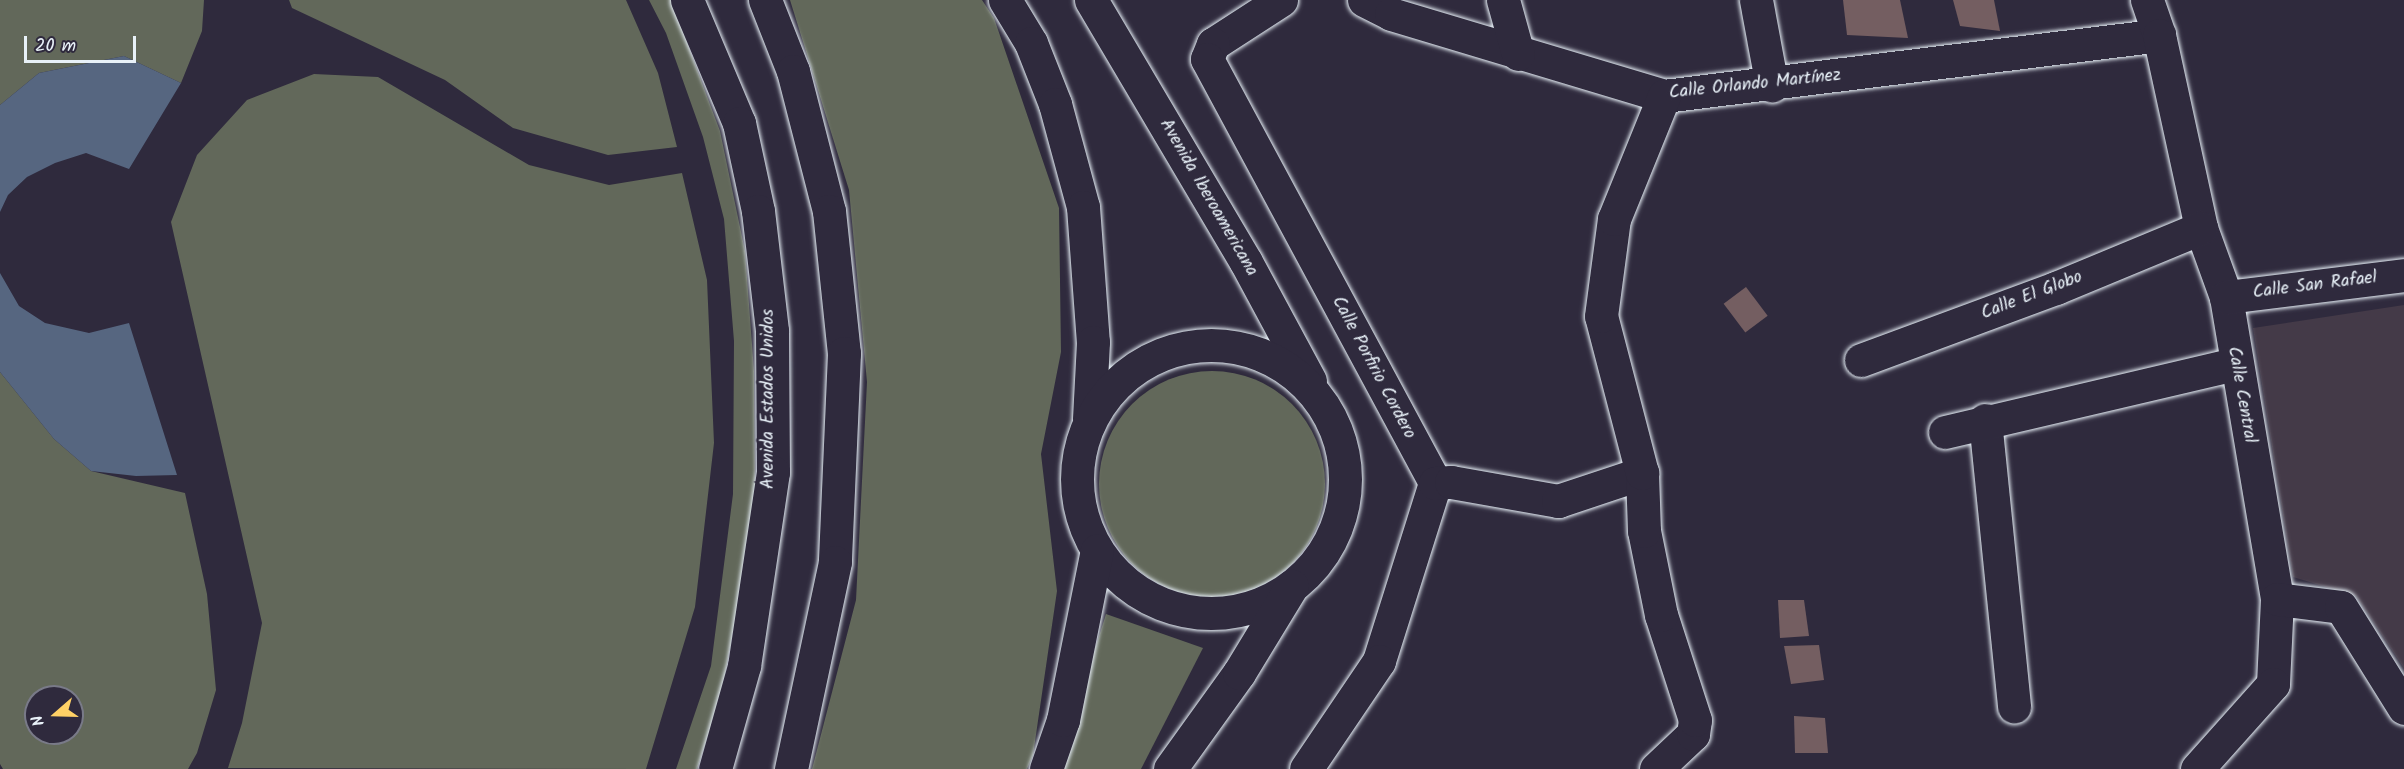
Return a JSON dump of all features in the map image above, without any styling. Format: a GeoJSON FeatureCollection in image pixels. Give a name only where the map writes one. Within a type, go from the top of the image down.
{"type":"FeatureCollection","features":[{"type":"Feature","properties":{"kind":"street","name":"Avenida Estados Unidos"},"geometry":{"type":"LineString","coordinates":[[687,0],[739,123],[758,211],[772,331],[772,472],[744,666],[716,769]]}},
{"type":"Feature","properties":{"kind":"street"},"geometry":{"type":"LineString","coordinates":[[765,0],[793,71],[829,211],[843,352],[835,562],[791,769]]}},
{"type":"Feature","properties":{"kind":"street"},"geometry":{"type":"LineString","coordinates":[[1005,0],[1031,43],[1055,104],[1083,207],[1093,342],[1089,419],[1077,463],[1079,508],[1097,550],[1127,584],[1177,608],[1210,614],[1254,607],[1293,586]]}},
{"type":"Feature","properties":{"kind":"street","name":"Avenida Iberoamericana"},"geometry":{"type":"LineString","coordinates":[[1091,0],[1246,262],[1338,435],[1346,477],[1340,518],[1322,556],[1293,586]]}},
{"type":"Feature","properties":{"kind":"street","name":"Calle Porfirio Cordero"},"geometry":{"type":"LineString","coordinates":[[1281,0],[1213,44],[1208,59],[1435,483]]}},
{"type":"Feature","properties":{"kind":"street","name":"Calle Orlando Martínez"},"geometry":{"type":"LineString","coordinates":[[1364,0],[1391,14],[1664,96],[1773,86],[2159,35]]}},
{"type":"Feature","properties":{"kind":"street"},"geometry":{"type":"LineString","coordinates":[[1503,0],[1518,54]]}},
{"type":"Feature","properties":{"kind":"street"},"geometry":{"type":"LineString","coordinates":[[1756,0],[1773,86]]}},
{"type":"Feature","properties":{"kind":"street","name":"Calle Central"},"geometry":{"type":"LineString","coordinates":[[2147,0],[2159,35],[2200,228],[2226,297],[2235,364],[2277,599],[2273,684],[2197,769]]}},
{"type":"Feature","properties":{"kind":"street"},"geometry":{"type":"LineString","coordinates":[[1656,769],[1696,727],[1661,615],[1644,531],[1642,473],[1601,316],[1614,219],[1664,96]]}},
{"type":"Feature","properties":{"kind":"street","name":"Calle El Globo"},"geometry":{"type":"LineString","coordinates":[[1861,360],[2056,288],[2200,228]]}},
{"type":"Feature","properties":{"kind":"street","name":"Calle San Rafael"},"geometry":{"type":"LineString","coordinates":[[2226,297],[2404,275]]}},
{"type":"Feature","properties":{"kind":"street"},"geometry":{"type":"LineString","coordinates":[[1089,419],[1117,382],[1145,362],[1154,356],[1198,344],[1244,348],[1275,362],[1319,398]]}},
{"type":"Feature","properties":{"kind":"street"},"geometry":{"type":"LineString","coordinates":[[1945,432],[1985,420],[2235,364]]}},
{"type":"Feature","properties":{"kind":"street"},"geometry":{"type":"LineString","coordinates":[[1985,420],[2014,707]]}},
{"type":"Feature","properties":{"kind":"street"},"geometry":{"type":"LineString","coordinates":[[1306,769],[1379,661],[1435,483],[1451,482],[1558,501],[1642,473]]}},
{"type":"Feature","properties":{"kind":"street"},"geometry":{"type":"LineString","coordinates":[[1046,769],[1063,720],[1097,550]]}},
{"type":"Feature","properties":{"kind":"street"},"geometry":{"type":"LineString","coordinates":[[1170,769],[1239,673],[1293,586]]}},
{"type":"Feature","properties":{"kind":"street"},"geometry":{"type":"LineString","coordinates":[[2277,599],[2341,607],[2404,708]]}},
{"type":"Feature","properties":{"kind":"shaded area"},"geometry":{"type":"Polygon","coordinates":[[[2404,305],[2404,668],[2356,596],[2293,577],[2253,328],[2404,305]]]}},
{"type":"Feature","properties":{"kind":"green space"},"geometry":{"type":"Polygon","coordinates":[[[0,0],[204,0],[202,31],[181,83],[124,56],[39,73],[0,105],[0,0]]]}},
{"type":"Feature","properties":{"kind":"green space"},"geometry":{"type":"Polygon","coordinates":[[[289,0],[626,0],[658,73],[677,147],[608,155],[513,128],[445,80],[292,8],[289,0]]]}},
{"type":"Feature","properties":{"kind":"green space"},"geometry":{"type":"Polygon","coordinates":[[[649,0],[671,0],[720,131],[745,251],[754,371],[755,487],[738,605],[721,695],[697,769],[676,769],[711,666],[733,494],[734,341],[724,219],[703,137],[666,33],[649,0]]]}},
{"type":"Feature","properties":{"kind":"green space"},"geometry":{"type":"Polygon","coordinates":[[[790,0],[982,0],[994,18],[1059,208],[1061,352],[1041,454],[1057,591],[1033,755],[1027,769],[812,769],[856,600],[867,382],[849,190],[790,0]]]}},
{"type":"Feature","properties":{"kind":"green space"},"geometry":{"type":"Polygon","coordinates":[[[314,74],[378,77],[529,165],[609,185],[682,173],[707,280],[714,443],[695,607],[646,769],[228,768],[242,723],[262,623],[171,222],[197,155],[247,100],[314,74]]]}},
{"type":"Feature","properties":{"kind":"green space"},"geometry":{"type":"Polygon","coordinates":[[[1201,371],[1223,371],[1265,384],[1292,404],[1312,431],[1323,462],[1325,484],[1323,506],[1312,537],[1292,564],[1265,584],[1245,592],[1223,597],[1201,597],[1159,584],[1140,571],[1125,556],[1112,537],[1104,517],[1099,495],[1099,473],[1112,431],[1125,412],[1140,397],[1159,384],[1179,376],[1201,371]]]}},
{"type":"Feature","properties":{"kind":"green space"},"geometry":{"type":"Polygon","coordinates":[[[0,372],[54,439],[91,471],[185,493],[207,594],[216,690],[197,753],[188,769],[3,769],[0,764],[0,372]]]}},
{"type":"Feature","properties":{"kind":"green space"},"geometry":{"type":"Polygon","coordinates":[[[1106,614],[1203,648],[1141,769],[1057,769],[1106,614]]]}},
{"type":"Feature","properties":{"kind":"water"},"geometry":{"type":"Polygon","coordinates":[[[124,56],[181,83],[129,169],[86,153],[55,163],[27,177],[8,195],[0,212],[0,105],[39,73],[124,56]]]}},
{"type":"Feature","properties":{"kind":"water"},"geometry":{"type":"Polygon","coordinates":[[[0,273],[19,306],[45,323],[89,333],[129,323],[177,475],[136,476],[91,471],[54,439],[0,372],[0,273]]]}},
{"type":"Feature","properties":{"kind":"building"},"geometry":{"type":"Polygon","coordinates":[[[1843,0],[1900,0],[1908,38],[1847,35],[1843,0]]]}},
{"type":"Feature","properties":{"kind":"building"},"geometry":{"type":"Polygon","coordinates":[[[1953,0],[1994,0],[2000,31],[1960,26],[1953,0]]]}},
{"type":"Feature","properties":{"kind":"building"},"geometry":{"type":"Polygon","coordinates":[[[1746,287],[1768,316],[1745,333],[1724,304],[1746,287]]]}},
{"type":"Feature","properties":{"kind":"building"},"geometry":{"type":"Polygon","coordinates":[[[1778,600],[1804,600],[1809,636],[1780,638],[1778,600]]]}},
{"type":"Feature","properties":{"kind":"building"},"geometry":{"type":"Polygon","coordinates":[[[1819,645],[1824,680],[1791,684],[1784,646],[1819,645]]]}},
{"type":"Feature","properties":{"kind":"building"},"geometry":{"type":"Polygon","coordinates":[[[1794,716],[1825,718],[1828,753],[1795,753],[1794,716]]]}}]}
